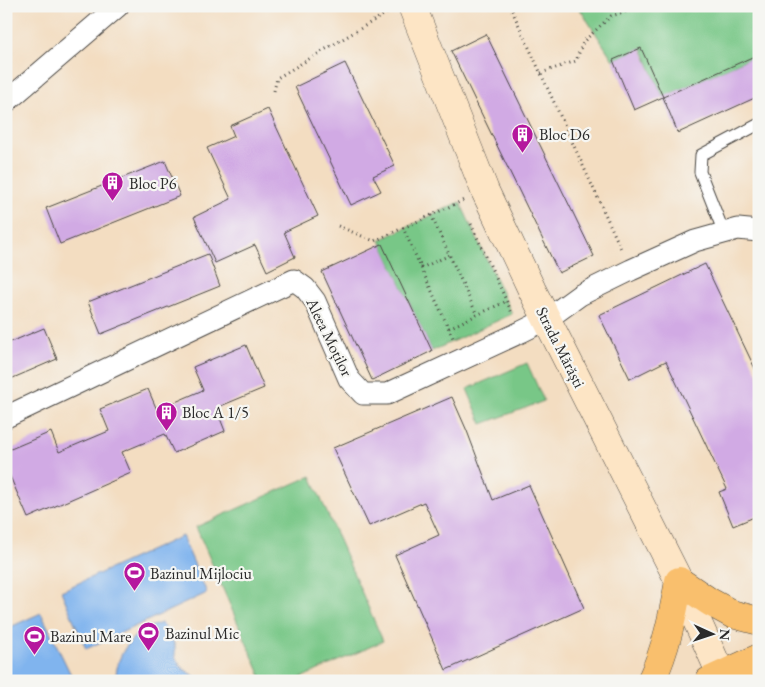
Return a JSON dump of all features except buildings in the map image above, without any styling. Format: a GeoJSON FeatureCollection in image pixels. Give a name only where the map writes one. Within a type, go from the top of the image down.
{"type":"FeatureCollection","features":[{"type":"Feature","properties":{"kind":"main road","name":"Strada Mărăști"},"geometry":{"type":"LineString","coordinates":[[402,8],[532,290],[679,581],[718,679]]}},
{"type":"Feature","properties":{"kind":"main road"},"geometry":{"type":"LineString","coordinates":[[651,681],[658,668],[666,641],[675,607],[679,581],[732,614],[759,621]]}},
{"type":"Feature","properties":{"kind":"main road"},"geometry":{"type":"LineString","coordinates":[[718,679],[759,658]]}},
{"type":"Feature","properties":{"kind":"street"},"geometry":{"type":"LineString","coordinates":[[6,102],[118,6]]}},
{"type":"Feature","properties":{"kind":"street","name":"Aleea Moților"},"geometry":{"type":"LineString","coordinates":[[6,417],[294,280],[305,288],[315,301],[349,379],[363,394],[387,394],[521,332],[547,319],[580,295],[695,241],[738,229],[759,230]]}},
{"type":"Feature","properties":{"kind":"lane"},"geometry":{"type":"LineString","coordinates":[[724,233],[700,172],[701,155],[759,124]]}},
{"type":"Feature","properties":{"kind":"path"},"geometry":{"type":"LineString","coordinates":[[510,6],[630,270]]}},
{"type":"Feature","properties":{"kind":"path"},"geometry":{"type":"LineString","coordinates":[[541,74],[576,61],[583,42],[610,16],[645,6]]}},
{"type":"Feature","properties":{"kind":"path"},"geometry":{"type":"LineString","coordinates":[[274,91],[277,78],[402,8]]}},
{"type":"Feature","properties":{"kind":"path"},"geometry":{"type":"LineString","coordinates":[[338,226],[374,241],[485,191]]}},
{"type":"Feature","properties":{"kind":"path"},"geometry":{"type":"LineString","coordinates":[[431,215],[478,315]]}},
{"type":"Feature","properties":{"kind":"path"},"geometry":{"type":"LineString","coordinates":[[469,220],[521,332]]}},
{"type":"Feature","properties":{"kind":"path"},"geometry":{"type":"LineString","coordinates":[[403,228],[462,359]]}},
{"type":"Feature","properties":{"kind":"path"},"geometry":{"type":"LineString","coordinates":[[422,268],[450,255]]}},
{"type":"Feature","properties":{"kind":"path"},"geometry":{"type":"LineString","coordinates":[[449,328],[532,290]]}},
{"type":"Feature","properties":{"kind":"green space"},"geometry":{"type":"Polygon","coordinates":[[[578,6],[759,6],[759,54],[663,97],[642,48],[613,60],[578,6]]]}},
{"type":"Feature","properties":{"kind":"green space"},"geometry":{"type":"Polygon","coordinates":[[[460,202],[512,314],[432,351],[380,240],[460,202]]]}},
{"type":"Feature","properties":{"kind":"green space"},"geometry":{"type":"Polygon","coordinates":[[[527,363],[544,401],[482,424],[467,389],[527,363]]]}},
{"type":"Feature","properties":{"kind":"green space"},"geometry":{"type":"Polygon","coordinates":[[[311,476],[383,641],[294,681],[263,681],[196,527],[311,476]]]}},
{"type":"Feature","properties":{"kind":"water","name":"Bazinul Mijlociu"},"geometry":{"type":"Polygon","coordinates":[[[182,536],[207,593],[86,649],[61,591],[182,536]]]}},
{"type":"Feature","properties":{"kind":"water","name":"Bazinul Mare"},"geometry":{"type":"Polygon","coordinates":[[[41,613],[74,681],[6,681],[6,629],[41,613]]]}},
{"type":"Feature","properties":{"kind":"water","name":"Bazinul Mic"},"geometry":{"type":"Polygon","coordinates":[[[161,623],[170,634],[175,646],[175,657],[182,668],[202,681],[116,681],[117,666],[131,640],[143,630],[161,623]]]}},
{"type":"Feature","properties":{"kind":"place","name":"Bloc D6"},"geometry":{"type":"Point","coordinates":[523,153]}},
{"type":"Feature","properties":{"kind":"place","name":"Bloc P6"},"geometry":{"type":"Point","coordinates":[113,202]}},
{"type":"Feature","properties":{"kind":"place","name":"Bloc A 1/5"},"geometry":{"type":"Point","coordinates":[166,431]}},
{"type":"Feature","properties":{"kind":"place","name":"Bazinul Mijlociu"},"geometry":{"type":"Point","coordinates":[134,592]}},
{"type":"Feature","properties":{"kind":"place","name":"Bazinul Mic"},"geometry":{"type":"Point","coordinates":[149,652]}},
{"type":"Feature","properties":{"kind":"place","name":"Bazinul Mare"},"geometry":{"type":"Point","coordinates":[34,655]}}]}
